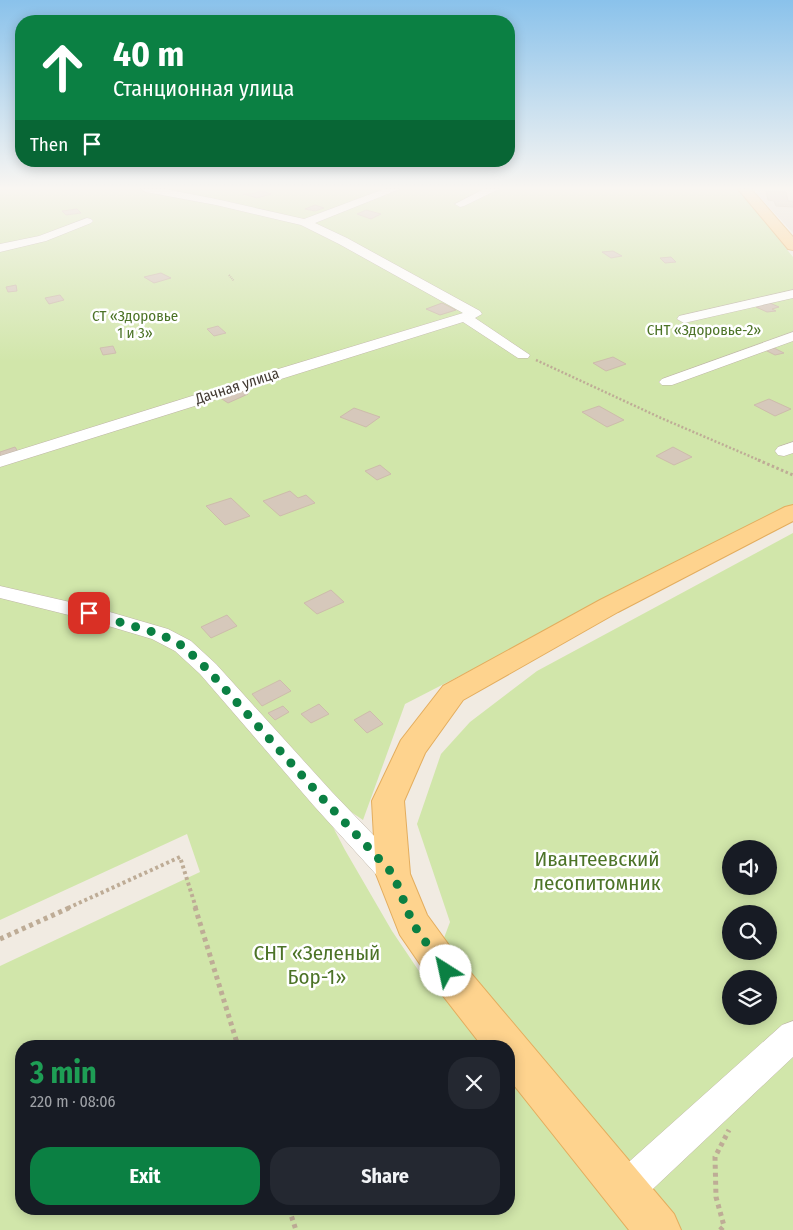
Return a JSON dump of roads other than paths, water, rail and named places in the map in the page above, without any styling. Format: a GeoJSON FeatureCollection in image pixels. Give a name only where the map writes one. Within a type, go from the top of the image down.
{"type":"FeatureCollection","features":[{"type":"Feature","properties":{"kind":"main road"},"geometry":{"type":"LineString","coordinates":[[502,1040],[446,971],[413,924],[393,874],[388,801],[412,748],[453,693],[609,606],[793,512]]}},
{"type":"Feature","properties":{"kind":"main road"},"geometry":{"type":"LineString","coordinates":[[515,1056],[658,1230]]}},
{"type":"Feature","properties":{"kind":"street"},"geometry":{"type":"LineString","coordinates":[[353,246],[469,316],[524,355]]}},
{"type":"Feature","properties":{"kind":"street"},"geometry":{"type":"LineString","coordinates":[[684,319],[793,294]]}},
{"type":"Feature","properties":{"kind":"street","name":"Дачная улица"},"geometry":{"type":"LineString","coordinates":[[0,462],[280,373],[469,316]]}},
{"type":"Feature","properties":{"kind":"street"},"geometry":{"type":"LineString","coordinates":[[667,382],[793,336]]}},
{"type":"Feature","properties":{"kind":"street"},"geometry":{"type":"LineString","coordinates":[[0,592],[89,613],[160,634],[183,646],[208,670],[393,874]]}},
{"type":"Feature","properties":{"kind":"street"},"geometry":{"type":"LineString","coordinates":[[625,1190],[793,1036]]}},
{"type":"Feature","properties":{"kind":"park label","name":"СТ «Здоровье 1 и 3»"},"geometry":{"type":"Point","coordinates":[135,324]}},
{"type":"Feature","properties":{"kind":"park label","name":"СНТ «Здоровье-2»"},"geometry":{"type":"Point","coordinates":[704,330]}},
{"type":"Feature","properties":{"kind":"park label","name":"Ивантеевский лесопитомник"},"geometry":{"type":"Point","coordinates":[597,871]}},
{"type":"Feature","properties":{"kind":"park label","name":"СНТ «Зеленый Бор-1»"},"geometry":{"type":"Point","coordinates":[317,965]}}]}
